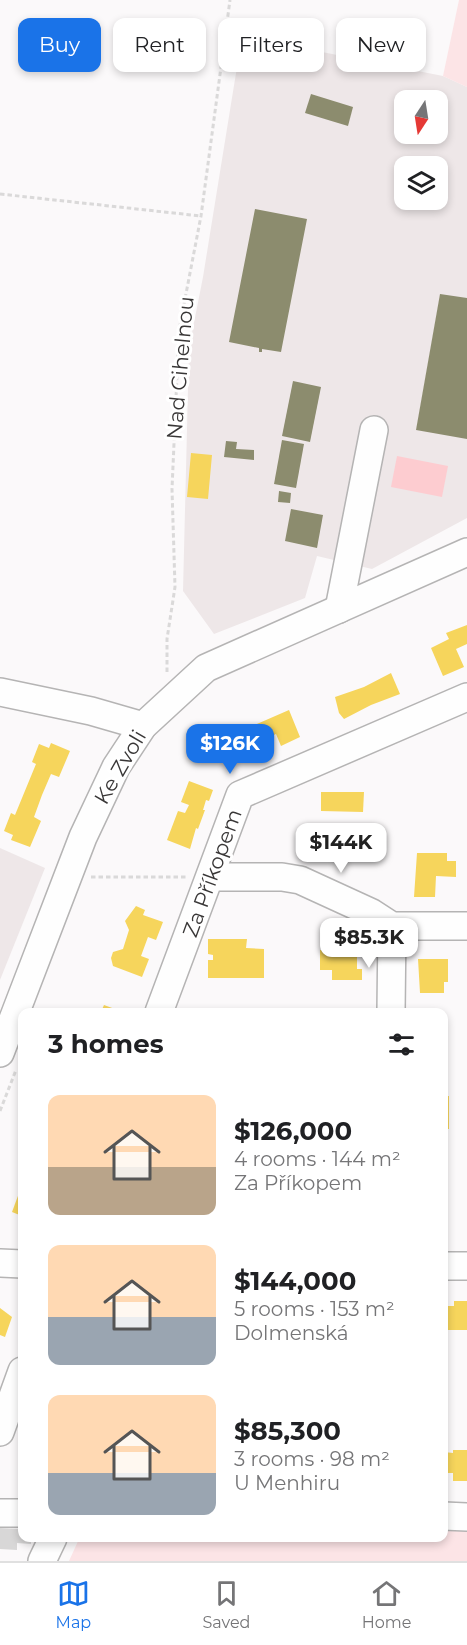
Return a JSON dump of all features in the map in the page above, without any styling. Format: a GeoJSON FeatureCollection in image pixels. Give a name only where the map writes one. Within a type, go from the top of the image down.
{"type":"FeatureCollection","features":[{"type":"Feature","properties":{"kind":"street"},"geometry":{"type":"LineString","coordinates":[[339,609],[375,430]]}},
{"type":"Feature","properties":{"kind":"street","name":"Ke Zvoli"},"geometry":{"type":"LineString","coordinates":[[26,1008],[83,837],[116,766],[142,726],[206,668],[467,552]]}},
{"type":"Feature","properties":{"kind":"street"},"geometry":{"type":"LineString","coordinates":[[0,692],[91,711],[142,726]]}},
{"type":"Feature","properties":{"kind":"street","name":"Za Příkopem"},"geometry":{"type":"LineString","coordinates":[[161,1008],[212,877],[240,795],[467,697]]}},
{"type":"Feature","properties":{"kind":"street"},"geometry":{"type":"LineString","coordinates":[[212,877],[282,877],[300,880],[372,913],[392,926],[467,926]]}},
{"type":"Feature","properties":{"kind":"street"},"geometry":{"type":"LineString","coordinates":[[391,1008],[392,926]]}},
{"type":"Feature","properties":{"kind":"street","name":"Ke Zvoli"},"geometry":{"type":"LineString","coordinates":[[9,1058],[18,1031]]}},
{"type":"Feature","properties":{"kind":"street"},"geometry":{"type":"LineString","coordinates":[[0,1263],[18,1263]]}},
{"type":"Feature","properties":{"kind":"street"},"geometry":{"type":"LineString","coordinates":[[448,1266],[467,1266]]}},
{"type":"Feature","properties":{"kind":"street"},"geometry":{"type":"LineString","coordinates":[[0,1432],[18,1382]]}},
{"type":"Feature","properties":{"kind":"street"},"geometry":{"type":"LineString","coordinates":[[0,1513],[18,1513]]}},
{"type":"Feature","properties":{"kind":"street"},"geometry":{"type":"LineString","coordinates":[[448,1516],[467,1516]]}},
{"type":"Feature","properties":{"kind":"street"},"geometry":{"type":"LineString","coordinates":[[42,1561],[59,1542]]}},
{"type":"Feature","properties":{"kind":"path","name":"Nad Cihelnou"},"geometry":{"type":"LineString","coordinates":[[178,693],[166,669],[167,639],[175,587],[173,444],[179,330],[201,216],[230,0]]}},
{"type":"Feature","properties":{"kind":"path"},"geometry":{"type":"LineString","coordinates":[[0,194],[201,216]]}},
{"type":"Feature","properties":{"kind":"path"},"geometry":{"type":"LineString","coordinates":[[86,887],[95,866]]}},
{"type":"Feature","properties":{"kind":"path"},"geometry":{"type":"LineString","coordinates":[[90,877],[212,877]]}},
{"type":"Feature","properties":{"kind":"path"},"geometry":{"type":"LineString","coordinates":[[0,1111],[9,1058]]}},
{"type":"Feature","properties":{"kind":"shaded area"},"geometry":{"type":"Polygon","coordinates":[[[459,0],[467,0],[467,87],[443,76],[459,0]]]}},
{"type":"Feature","properties":{"kind":"shaded area"},"geometry":{"type":"Polygon","coordinates":[[[324,52],[336,55],[336,72],[423,72],[443,76],[467,87],[467,518],[372,569],[317,556],[305,598],[214,634],[183,591],[189,348],[203,277],[236,72],[324,72],[324,52]]]}},
{"type":"Feature","properties":{"kind":"shaded area"},"geometry":{"type":"Polygon","coordinates":[[[397,456],[448,466],[442,497],[391,487],[397,456]]]}},
{"type":"Feature","properties":{"kind":"shaded area"},"geometry":{"type":"Polygon","coordinates":[[[0,848],[45,868],[0,980],[0,848]]]}},
{"type":"Feature","properties":{"kind":"shaded area"},"geometry":{"type":"Polygon","coordinates":[[[448,1531],[467,1531],[467,1561],[69,1561],[78,1542],[448,1542],[448,1531]]]}},
{"type":"Feature","properties":{"kind":"building: Homes"},"geometry":{"type":"Polygon","coordinates":[[[191,453],[212,455],[208,499],[187,497],[191,453]]]}},
{"type":"Feature","properties":{"kind":"building: Homes"},"geometry":{"type":"Polygon","coordinates":[[[467,625],[467,644],[456,649],[464,667],[443,676],[431,648],[449,639],[446,633],[467,625]]]}},
{"type":"Feature","properties":{"kind":"building: Homes"},"geometry":{"type":"Polygon","coordinates":[[[391,673],[400,694],[344,719],[339,713],[335,697],[364,687],[391,673]]]}},
{"type":"Feature","properties":{"kind":"building: Homes"},"geometry":{"type":"Polygon","coordinates":[[[289,710],[300,737],[281,746],[276,734],[258,742],[263,754],[244,762],[232,735],[289,710]]]}},
{"type":"Feature","properties":{"kind":"building: Homes"},"geometry":{"type":"Polygon","coordinates":[[[51,743],[70,751],[59,777],[51,774],[42,795],[34,817],[41,821],[30,847],[11,840],[13,835],[4,831],[11,813],[15,815],[36,764],[32,762],[39,744],[49,748],[51,743]]]}},
{"type":"Feature","properties":{"kind":"building: Homes"},"geometry":{"type":"Polygon","coordinates":[[[189,781],[213,790],[209,801],[206,800],[203,810],[205,810],[198,829],[196,828],[190,849],[167,840],[178,811],[185,813],[189,805],[181,802],[189,781]]]}},
{"type":"Feature","properties":{"kind":"building: Homes"},"geometry":{"type":"Polygon","coordinates":[[[321,792],[364,792],[363,812],[321,811],[321,792]]]}},
{"type":"Feature","properties":{"kind":"building: Homes"},"geometry":{"type":"Polygon","coordinates":[[[417,853],[447,853],[447,861],[456,861],[456,877],[436,876],[435,897],[414,897],[417,853]]]}},
{"type":"Feature","properties":{"kind":"building: Homes"},"geometry":{"type":"Polygon","coordinates":[[[136,906],[145,910],[143,915],[163,922],[156,940],[148,937],[141,956],[149,959],[142,977],[113,966],[111,958],[113,952],[123,949],[129,930],[125,921],[136,906]]]}},
{"type":"Feature","properties":{"kind":"building: Homes"},"geometry":{"type":"Polygon","coordinates":[[[327,936],[362,937],[362,952],[355,952],[354,956],[357,956],[357,969],[362,969],[362,980],[332,980],[332,970],[320,970],[320,950],[327,950],[327,936]]]}},
{"type":"Feature","properties":{"kind":"building: Homes"},"geometry":{"type":"Polygon","coordinates":[[[208,939],[247,939],[246,948],[264,949],[264,978],[208,978],[208,960],[213,960],[213,955],[208,954],[208,939]]]}},
{"type":"Feature","properties":{"kind":"building: Homes"},"geometry":{"type":"Polygon","coordinates":[[[418,959],[448,959],[448,982],[444,982],[444,993],[420,993],[418,959]]]}},
{"type":"Feature","properties":{"kind":"building: Homes"},"geometry":{"type":"Polygon","coordinates":[[[448,1096],[449,1096],[448,1129],[448,1096]]]}},
{"type":"Feature","properties":{"kind":"building: Homes"},"geometry":{"type":"Polygon","coordinates":[[[18,1196],[18,1214],[12,1212],[18,1196]]]}},
{"type":"Feature","properties":{"kind":"building: Homes"},"geometry":{"type":"Polygon","coordinates":[[[454,1301],[467,1301],[467,1330],[448,1330],[448,1306],[454,1306],[454,1301]]]}},
{"type":"Feature","properties":{"kind":"building: Homes"},"geometry":{"type":"Polygon","coordinates":[[[0,1308],[12,1317],[5,1337],[0,1335],[0,1308]]]}},
{"type":"Feature","properties":{"kind":"building: Homes"},"geometry":{"type":"Polygon","coordinates":[[[453,1450],[467,1450],[467,1481],[453,1481],[453,1473],[448,1473],[448,1452],[453,1453],[453,1450]]]}},
{"type":"Feature","properties":{"kind":"building: Industry"},"geometry":{"type":"Polygon","coordinates":[[[311,94],[353,107],[348,126],[305,113],[311,94]]]}},
{"type":"Feature","properties":{"kind":"building: Industry"},"geometry":{"type":"Polygon","coordinates":[[[255,209],[307,219],[281,352],[262,349],[262,352],[259,352],[259,348],[229,342],[255,209]]]}},
{"type":"Feature","properties":{"kind":"building: Industry"},"geometry":{"type":"Polygon","coordinates":[[[440,294],[467,298],[467,439],[416,430],[440,294]]]}},
{"type":"Feature","properties":{"kind":"building: Industry"},"geometry":{"type":"Polygon","coordinates":[[[293,381],[321,387],[310,442],[282,436],[293,381]]]}},
{"type":"Feature","properties":{"kind":"building: Industry"},"geometry":{"type":"Polygon","coordinates":[[[282,440],[304,444],[296,488],[274,484],[282,440]]]}},
{"type":"Feature","properties":{"kind":"building: Industry"},"geometry":{"type":"Polygon","coordinates":[[[226,441],[237,442],[236,449],[254,450],[254,460],[224,457],[226,441]]]}},
{"type":"Feature","properties":{"kind":"building: Industry"},"geometry":{"type":"Polygon","coordinates":[[[279,491],[291,493],[290,503],[278,502],[279,491]]]}},
{"type":"Feature","properties":{"kind":"building: Industry"},"geometry":{"type":"Polygon","coordinates":[[[291,509],[323,515],[317,548],[285,541],[291,509]]]}},
{"type":"Feature","properties":{"kind":"building: Other"},"geometry":{"type":"Polygon","coordinates":[[[0,1528],[18,1529],[18,1542],[31,1542],[31,1544],[17,1543],[17,1550],[0,1549],[0,1528]]]}}]}
